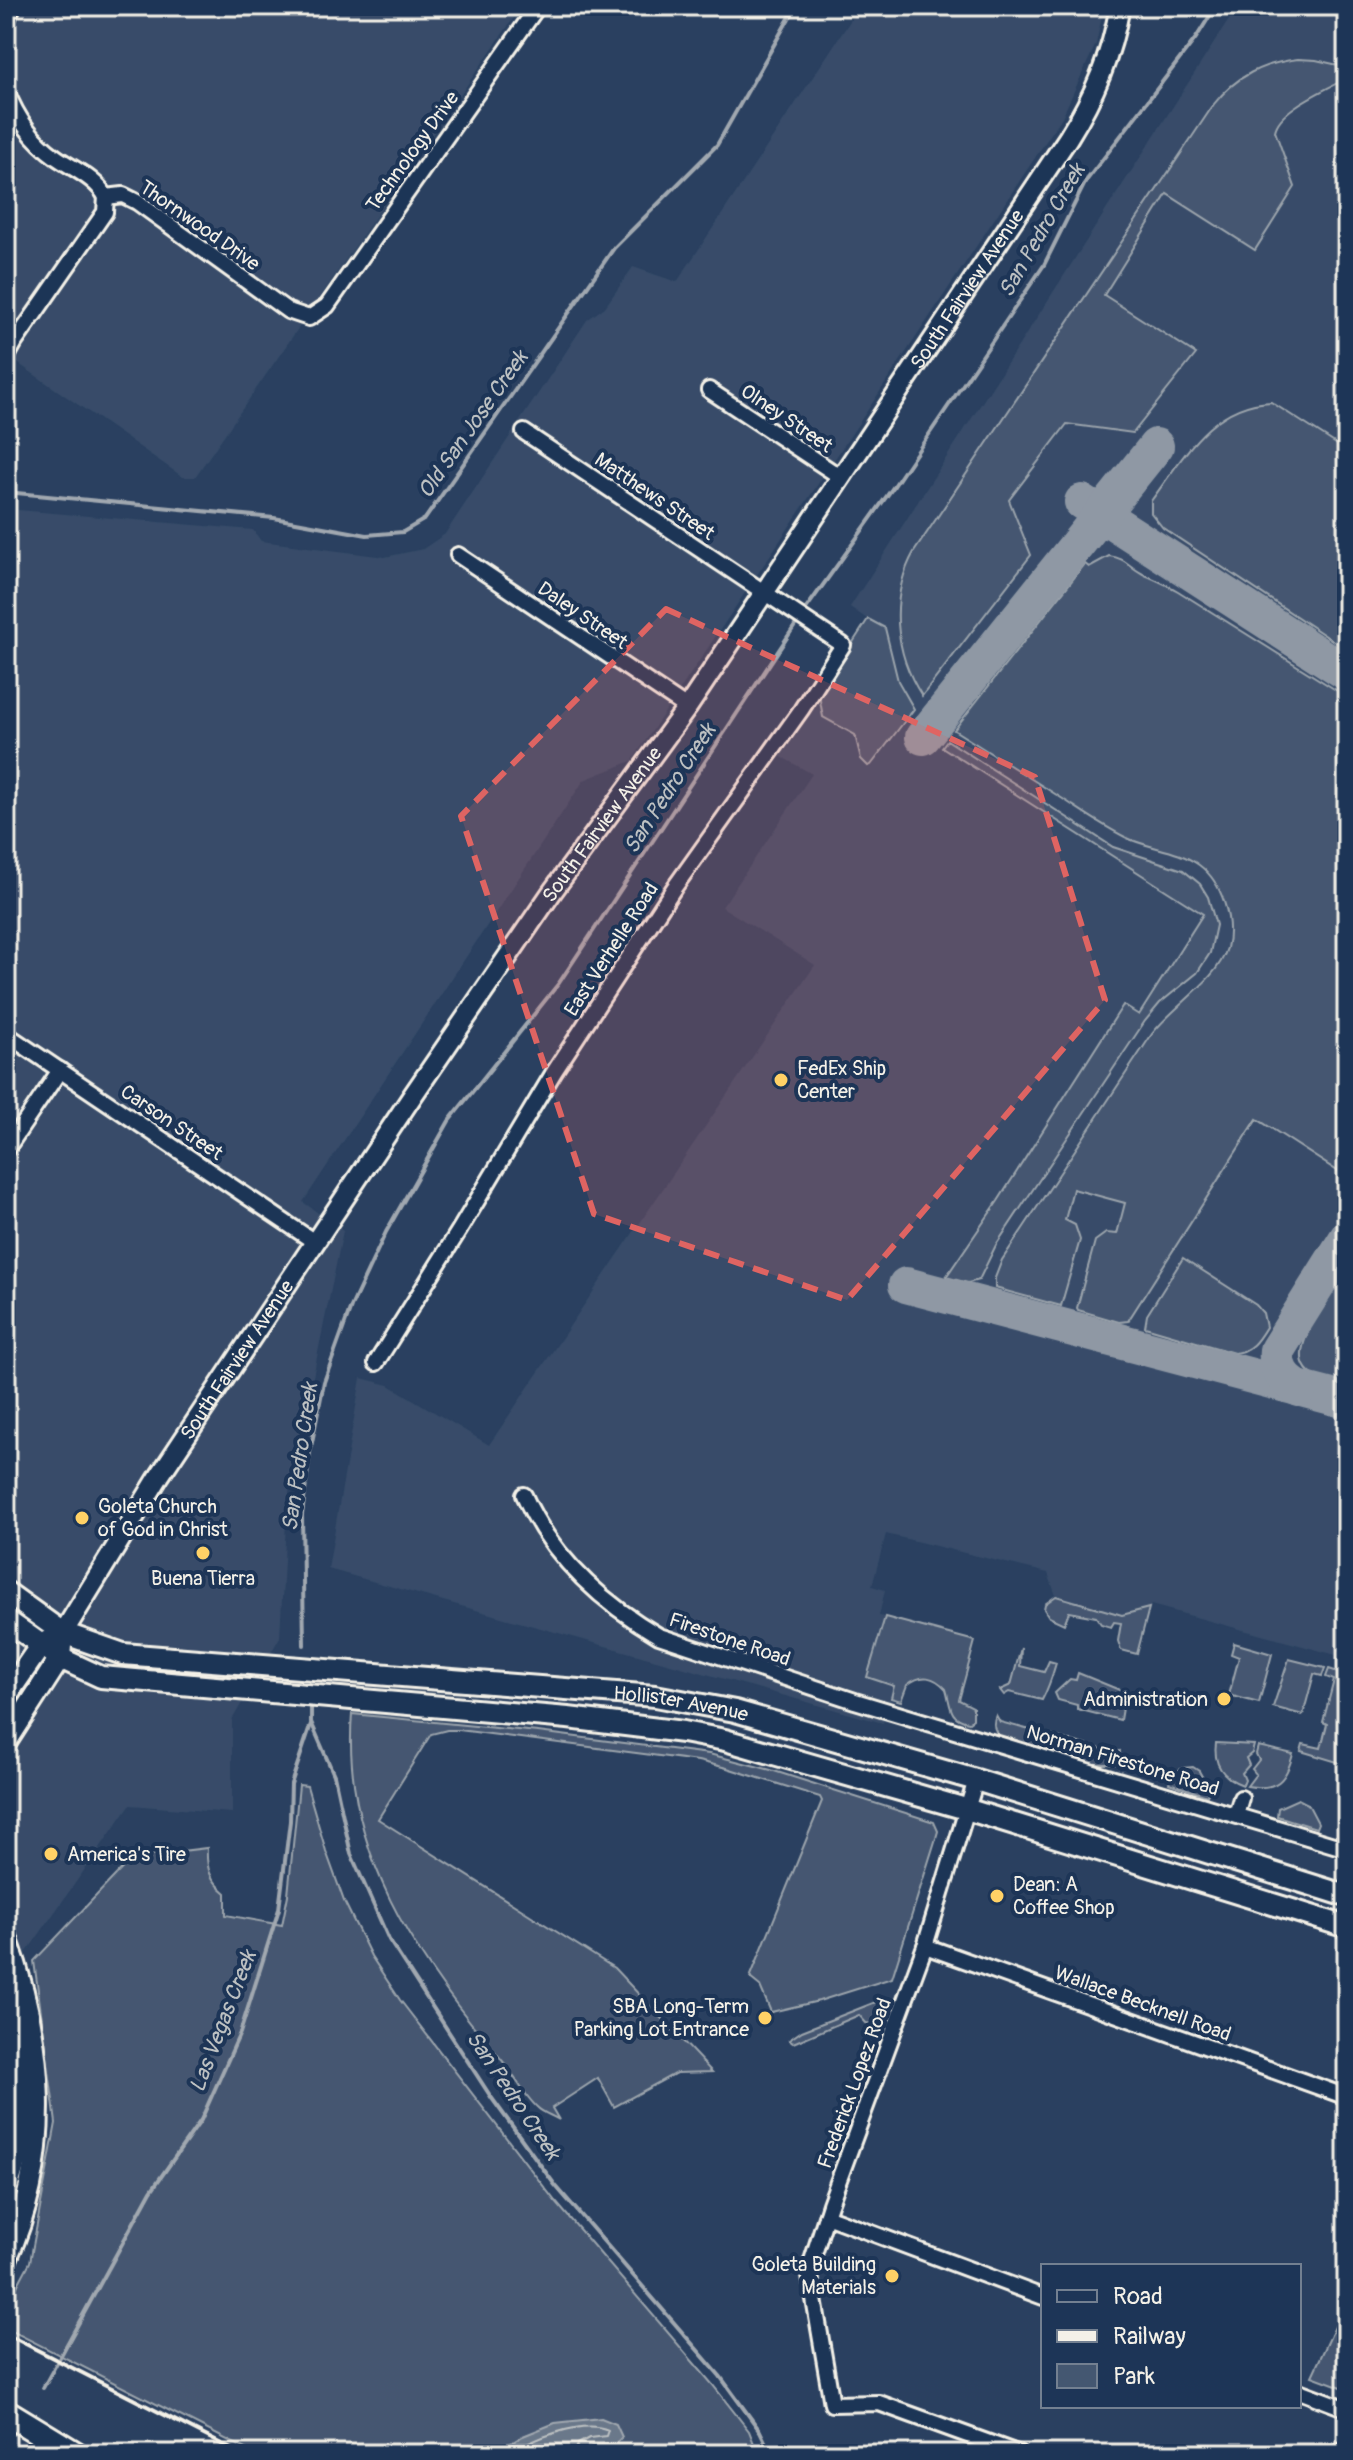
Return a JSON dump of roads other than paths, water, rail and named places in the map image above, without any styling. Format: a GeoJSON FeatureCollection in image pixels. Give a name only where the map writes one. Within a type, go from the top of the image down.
{"type":"FeatureCollection","features":[{"type":"Feature","properties":{"kind":"highway"},"geometry":{"type":"LineString","coordinates":[[6,2412],[75,2454]]}},
{"type":"Feature","properties":{"kind":"main road","name":"Hollister Avenue"},"geometry":{"type":"LineString","coordinates":[[6,1592],[63,1633],[123,1654],[655,1696],[735,1711],[976,1780],[1347,1896]]}},
{"type":"Feature","properties":{"kind":"main road","name":"Hollister Avenue"},"geometry":{"type":"LineString","coordinates":[[6,1620],[60,1658],[101,1677],[568,1718],[725,1740],[966,1809],[1347,1927]]}},
{"type":"Feature","properties":{"kind":"main road","name":"South Fairview Avenue"},"geometry":{"type":"LineString","coordinates":[[6,1696],[41,1645],[63,1633]]}},
{"type":"Feature","properties":{"kind":"main road","name":"South Fairview Avenue"},"geometry":{"type":"LineString","coordinates":[[6,1742],[60,1658],[63,1633]]}},
{"type":"Feature","properties":{"kind":"main road"},"geometry":{"type":"LineString","coordinates":[[6,1937],[34,2040],[38,2096],[32,2178],[6,2259]]}},
{"type":"Feature","properties":{"kind":"main road"},"geometry":{"type":"LineString","coordinates":[[6,1992],[19,2051],[23,2094],[20,2137],[6,2190]]}},
{"type":"Feature","properties":{"kind":"street"},"geometry":{"type":"LineString","coordinates":[[6,22],[13,6]]}},
{"type":"Feature","properties":{"kind":"street","name":"Technology Drive"},"geometry":{"type":"LineString","coordinates":[[315,316],[327,306],[538,6]]}},
{"type":"Feature","properties":{"kind":"street","name":"South Fairview Avenue"},"geometry":{"type":"LineString","coordinates":[[63,1633],[151,1490],[495,973],[687,708],[1073,130],[1106,63],[1120,6]]}},
{"type":"Feature","properties":{"kind":"street","name":"Thornwood Drive"},"geometry":{"type":"LineString","coordinates":[[6,90],[12,107],[36,139],[52,154],[95,183],[106,197],[123,195],[137,202],[288,311],[299,316],[315,316]]}},
{"type":"Feature","properties":{"kind":"street"},"geometry":{"type":"LineString","coordinates":[[6,358],[105,212],[106,197]]}},
{"type":"Feature","properties":{"kind":"street","name":"Olney Street"},"geometry":{"type":"LineString","coordinates":[[709,390],[842,478]]}},
{"type":"Feature","properties":{"kind":"street","name":"Matthews Street"},"geometry":{"type":"LineString","coordinates":[[524,432],[765,593]]}},
{"type":"Feature","properties":{"kind":"street","name":"Daley Street"},"geometry":{"type":"LineString","coordinates":[[458,555],[687,708]]}},
{"type":"Feature","properties":{"kind":"street","name":"East Verhelle Road"},"geometry":{"type":"LineString","coordinates":[[376,1363],[563,1059],[674,888],[752,781],[843,645],[765,593]]}},
{"type":"Feature","properties":{"kind":"street","name":"Carson Street"},"geometry":{"type":"LineString","coordinates":[[6,1034],[316,1243]]}},
{"type":"Feature","properties":{"kind":"street"},"geometry":{"type":"LineString","coordinates":[[6,1150],[60,1070]]}},
{"type":"Feature","properties":{"kind":"street","name":"Firestone Road"},"geometry":{"type":"LineString","coordinates":[[524,1495],[557,1553],[631,1620],[659,1636],[713,1656],[886,1710]]}},
{"type":"Feature","properties":{"kind":"street","name":"Norman Firestone Road"},"geometry":{"type":"LineString","coordinates":[[886,1710],[1347,1849]]}},
{"type":"Feature","properties":{"kind":"street","name":"Frederick Lopez Road"},"geometry":{"type":"LineString","coordinates":[[976,1780],[925,1946],[809,2270],[832,2404],[879,2403],[1020,2454]]}},
{"type":"Feature","properties":{"kind":"street"},"geometry":{"type":"LineString","coordinates":[[1236,1815],[1241,1798]]}},
{"type":"Feature","properties":{"kind":"street","name":"Wallace Becknell Road"},"geometry":{"type":"LineString","coordinates":[[925,1946],[1347,2097]]}},
{"type":"Feature","properties":{"kind":"street"},"geometry":{"type":"LineString","coordinates":[[826,2216],[1041,2296]]}},
{"type":"Feature","properties":{"kind":"street"},"geometry":{"type":"LineString","coordinates":[[1301,2392],[1347,2409]]}},
{"type":"Feature","properties":{"kind":"street"},"geometry":{"type":"LineString","coordinates":[[1337,2454],[1347,2447]]}},
{"type":"Feature","properties":{"kind":"water"},"geometry":{"type":"Polygon","coordinates":[[[601,2418],[616,2424],[622,2437],[616,2443],[592,2446],[576,2454],[493,2454],[523,2436],[555,2423],[601,2418]]]}},
{"type":"Feature","properties":{"kind":"waterway","name":"Old San Jose Creek"},"geometry":{"type":"LineString","coordinates":[[6,492],[274,518],[367,535],[403,532],[425,519],[614,248],[717,145],[796,6]]}},
{"type":"Feature","properties":{"kind":"waterway","name":"San Pedro Creek"},"geometry":{"type":"LineString","coordinates":[[803,613],[894,486],[1044,265],[1086,181],[1196,38],[1216,6]]}},
{"type":"Feature","properties":{"kind":"waterway","name":"San Pedro Creek"},"geometry":{"type":"LineString","coordinates":[[304,1645],[302,1515],[310,1452],[324,1382],[351,1307],[386,1232],[449,1121],[559,983],[798,621]]}},
{"type":"Feature","properties":{"kind":"waterway","name":"San Pedro Creek"},"geometry":{"type":"LineString","coordinates":[[311,1708],[311,1722],[334,1775],[351,1854],[389,1940],[491,2097],[555,2185],[720,2376],[760,2431],[771,2454]]}},
{"type":"Feature","properties":{"kind":"waterway","name":"Las Vegas Creek"},"geometry":{"type":"LineString","coordinates":[[43,2388],[151,2191],[201,2120],[240,2033],[279,1909],[290,1821],[291,1784],[311,1724]]}},
{"type":"Feature","properties":{"kind":"railway"},"geometry":{"type":"LineString","coordinates":[[6,2334],[241,2454]]}},
{"type":"Feature","properties":{"kind":"place","name":"FedEx Ship Center"},"geometry":{"type":"Point","coordinates":[781,1080]}},
{"type":"Feature","properties":{"kind":"place","name":"Goleta Church of God in Christ"},"geometry":{"type":"Point","coordinates":[82,1518]}},
{"type":"Feature","properties":{"kind":"place","name":"Buena Tierra"},"geometry":{"type":"Point","coordinates":[203,1553]}},
{"type":"Feature","properties":{"kind":"place","name":"Administration"},"geometry":{"type":"Point","coordinates":[1224,1699]}},
{"type":"Feature","properties":{"kind":"place","name":"America's Tire"},"geometry":{"type":"Point","coordinates":[51,1854]}},
{"type":"Feature","properties":{"kind":"place","name":"Dean: A Coffee Shop"},"geometry":{"type":"Point","coordinates":[997,1896]}},
{"type":"Feature","properties":{"kind":"place","name":"SBA Long-Term Parking Lot Entrance"},"geometry":{"type":"Point","coordinates":[765,2018]}},
{"type":"Feature","properties":{"kind":"place","name":"Goleta Building Materials"},"geometry":{"type":"Point","coordinates":[892,2276]}}]}
